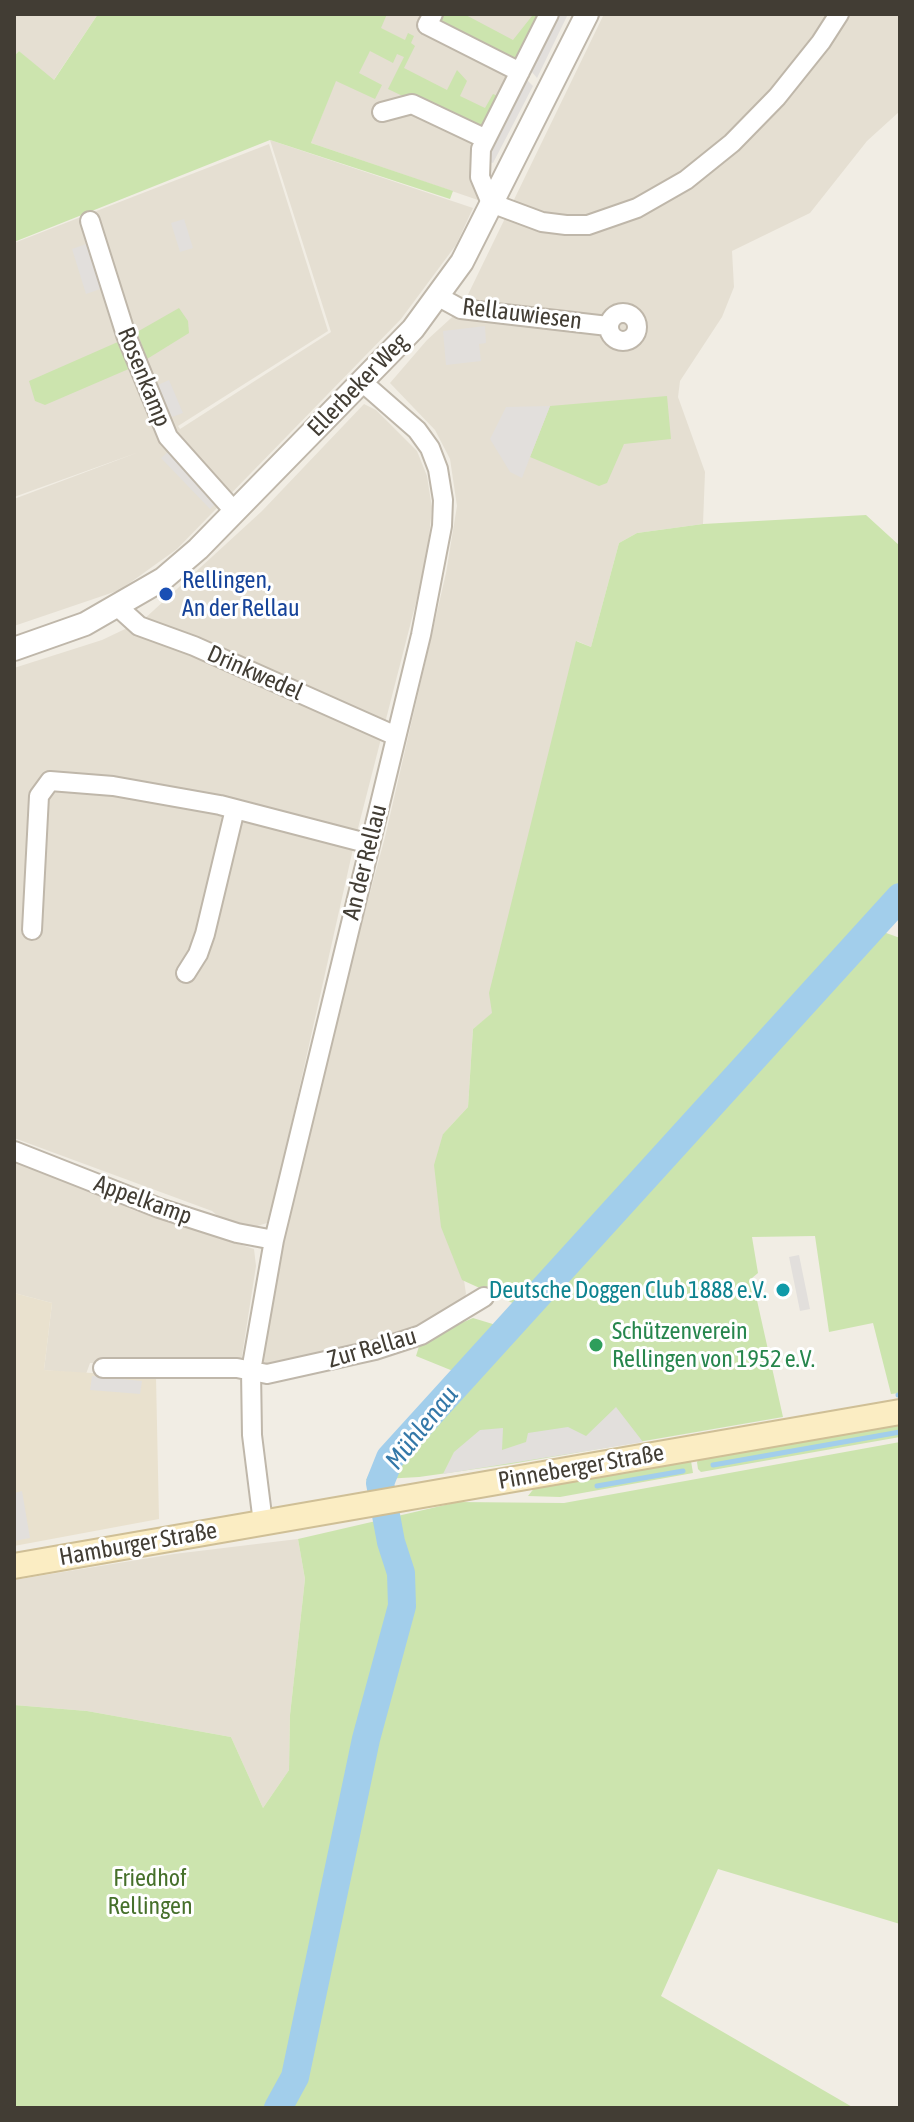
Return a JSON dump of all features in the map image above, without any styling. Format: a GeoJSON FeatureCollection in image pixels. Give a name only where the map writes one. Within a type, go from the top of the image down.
{"type":"FeatureCollection","features":[{"type":"Feature","properties":{"kind":"main road","name":"Pinneberger Straße"},"geometry":{"type":"LineString","coordinates":[[263,1523],[900,1412]]}},
{"type":"Feature","properties":{"kind":"main road","name":"Hamburger Straße"},"geometry":{"type":"LineString","coordinates":[[14,1566],[263,1523]]}},
{"type":"Feature","properties":{"kind":"street"},"geometry":{"type":"LineString","coordinates":[[433,14],[427,25],[520,72]]}},
{"type":"Feature","properties":{"kind":"street"},"geometry":{"type":"LineString","coordinates":[[549,14],[486,139],[479,158],[480,177],[491,203],[542,222],[588,225],[637,208],[663,195],[709,162],[762,113],[802,68],[839,14]]}},
{"type":"Feature","properties":{"kind":"street","name":"Ellerbeker Weg"},"geometry":{"type":"LineString","coordinates":[[14,649],[55,636],[118,607],[163,579],[235,512],[439,297],[491,203],[587,14]]}},
{"type":"Feature","properties":{"kind":"street"},"geometry":{"type":"LineString","coordinates":[[382,112],[412,104],[486,139]]}},
{"type":"Feature","properties":{"kind":"street","name":"Rosenkamp"},"geometry":{"type":"LineString","coordinates":[[90,221],[139,371],[168,437],[235,512]]}},
{"type":"Feature","properties":{"kind":"street","name":"Rellauwiesen"},"geometry":{"type":"LineString","coordinates":[[439,297],[461,309],[487,309],[500,315],[528,314],[608,326]]}},
{"type":"Feature","properties":{"kind":"street","name":"An der Rellau"},"geometry":{"type":"LineString","coordinates":[[263,1523],[252,1435],[251,1371],[274,1240],[436,568],[443,500],[438,469],[430,448],[417,430],[361,381]]}},
{"type":"Feature","properties":{"kind":"street","name":"Drinkwedel"},"geometry":{"type":"LineString","coordinates":[[118,607],[139,626],[194,646],[396,736]]}},
{"type":"Feature","properties":{"kind":"street"},"geometry":{"type":"LineString","coordinates":[[32,930],[39,796],[50,781],[113,786],[235,809],[370,844]]}},
{"type":"Feature","properties":{"kind":"street"},"geometry":{"type":"LineString","coordinates":[[186,973],[198,954],[205,934],[235,809]]}},
{"type":"Feature","properties":{"kind":"street","name":"Appelkamp"},"geometry":{"type":"LineString","coordinates":[[14,1151],[159,1208],[237,1233],[274,1240]]}},
{"type":"Feature","properties":{"kind":"street","name":"Zur Rellau"},"geometry":{"type":"LineString","coordinates":[[251,1371],[267,1374],[387,1346],[421,1335],[484,1297]]}},
{"type":"Feature","properties":{"kind":"street"},"geometry":{"type":"LineString","coordinates":[[103,1368],[251,1371]]}},
{"type":"Feature","properties":{"kind":"shaded area"},"geometry":{"type":"Polygon","coordinates":[[[14,14],[98,14],[53,81],[19,51],[14,56],[14,14]]]}},
{"type":"Feature","properties":{"kind":"shaded area"},"geometry":{"type":"Polygon","coordinates":[[[347,14],[545,14],[481,137],[478,200],[311,143],[335,81],[347,14]]]}},
{"type":"Feature","properties":{"kind":"shaded area"},"geometry":{"type":"Polygon","coordinates":[[[557,14],[568,14],[537,78],[531,71],[526,79],[533,86],[493,163],[486,161],[487,149],[557,14]]]}},
{"type":"Feature","properties":{"kind":"shaded area"},"geometry":{"type":"Polygon","coordinates":[[[604,14],[900,14],[900,111],[867,141],[810,213],[732,251],[734,287],[722,317],[680,381],[678,397],[705,472],[703,524],[637,533],[619,543],[591,647],[577,641],[492,1014],[473,1029],[468,1107],[443,1134],[466,1294],[458,1309],[392,1341],[265,1366],[259,1346],[310,1115],[385,837],[446,573],[457,506],[450,459],[435,430],[390,383],[427,340],[461,309],[604,14]]]}},
{"type":"Feature","properties":{"kind":"shaded area"},"geometry":{"type":"Polygon","coordinates":[[[270,140],[473,208],[456,245],[401,319],[177,549],[120,590],[14,626],[14,499],[139,452],[14,497],[14,243],[269,144],[328,331],[178,426],[180,429],[331,332],[270,140]]]}},
{"type":"Feature","properties":{"kind":"shaded area"},"geometry":{"type":"Polygon","coordinates":[[[184,219],[193,248],[180,252],[171,223],[184,219]]]}},
{"type":"Feature","properties":{"kind":"shaded area"},"geometry":{"type":"Polygon","coordinates":[[[89,243],[103,288],[86,294],[72,249],[89,243]]]}},
{"type":"Feature","properties":{"kind":"shaded area"},"geometry":{"type":"Polygon","coordinates":[[[485,326],[486,343],[479,344],[481,361],[446,365],[443,331],[485,326]]]}},
{"type":"Feature","properties":{"kind":"shaded area"},"geometry":{"type":"Polygon","coordinates":[[[169,380],[183,413],[172,417],[158,385],[169,380]]]}},
{"type":"Feature","properties":{"kind":"shaded area"},"geometry":{"type":"Polygon","coordinates":[[[364,404],[376,410],[417,451],[427,476],[432,508],[429,537],[423,575],[355,840],[272,1210],[267,1223],[254,1227],[220,1218],[212,1211],[14,1138],[14,668],[102,640],[142,621],[262,511],[364,404]]]}},
{"type":"Feature","properties":{"kind":"shaded area"},"geometry":{"type":"Polygon","coordinates":[[[550,406],[522,478],[510,472],[490,439],[506,407],[550,406]]]}},
{"type":"Feature","properties":{"kind":"shaded area"},"geometry":{"type":"Polygon","coordinates":[[[170,450],[218,501],[210,509],[161,458],[170,450]]]}},
{"type":"Feature","properties":{"kind":"shaded area"},"geometry":{"type":"Polygon","coordinates":[[[14,1158],[133,1210],[254,1249],[256,1266],[241,1362],[90,1363],[86,1374],[44,1370],[52,1303],[14,1293],[14,1158]]]}},
{"type":"Feature","properties":{"kind":"shaded area"},"geometry":{"type":"Polygon","coordinates":[[[799,1255],[810,1309],[800,1311],[789,1257],[799,1255]]]}},
{"type":"Feature","properties":{"kind":"shaded area"},"geometry":{"type":"Polygon","coordinates":[[[14,1293],[52,1303],[44,1370],[156,1377],[159,1519],[14,1546],[14,1293]]]}},
{"type":"Feature","properties":{"kind":"shaded area"},"geometry":{"type":"Polygon","coordinates":[[[92,1376],[142,1381],[140,1394],[90,1390],[92,1376]]]}},
{"type":"Feature","properties":{"kind":"shaded area"},"geometry":{"type":"Polygon","coordinates":[[[616,1407],[643,1442],[443,1474],[454,1452],[480,1430],[503,1428],[502,1450],[526,1442],[528,1433],[568,1427],[586,1436],[616,1407]]]}},
{"type":"Feature","properties":{"kind":"shaded area"},"geometry":{"type":"Polygon","coordinates":[[[22,1491],[30,1538],[14,1541],[14,1493],[22,1491]]]}},
{"type":"Feature","properties":{"kind":"shaded area"},"geometry":{"type":"Polygon","coordinates":[[[298,1539],[305,1579],[290,1715],[289,1770],[263,1808],[231,1737],[87,1711],[14,1705],[14,1580],[174,1554],[298,1539]]]}},
{"type":"Feature","properties":{"kind":"green space"},"geometry":{"type":"Polygon","coordinates":[[[98,14],[387,14],[381,28],[405,40],[408,33],[414,36],[411,43],[415,46],[404,68],[447,90],[457,70],[467,81],[460,96],[485,108],[493,94],[502,98],[486,128],[475,131],[388,89],[404,57],[397,54],[393,63],[370,51],[359,73],[382,85],[375,99],[336,81],[311,143],[453,191],[450,199],[270,140],[14,242],[14,56],[19,51],[54,80],[98,14]]]}},
{"type":"Feature","properties":{"kind":"green space"},"geometry":{"type":"Polygon","coordinates":[[[436,14],[464,14],[513,40],[532,16],[545,14],[515,63],[434,20],[436,14]]]}},
{"type":"Feature","properties":{"kind":"green space"},"geometry":{"type":"Polygon","coordinates":[[[179,308],[188,321],[189,333],[147,359],[137,332],[179,308]]]}},
{"type":"Feature","properties":{"kind":"green space"},"geometry":{"type":"Polygon","coordinates":[[[120,341],[131,368],[45,405],[35,401],[29,381],[120,341]]]}},
{"type":"Feature","properties":{"kind":"green space"},"geometry":{"type":"Polygon","coordinates":[[[667,396],[671,439],[624,444],[607,483],[599,486],[530,457],[550,406],[667,396]]]}},
{"type":"Feature","properties":{"kind":"green space"},"geometry":{"type":"Polygon","coordinates":[[[866,515],[900,546],[900,890],[661,1145],[671,1154],[878,930],[900,938],[900,1393],[891,1394],[873,1323],[829,1332],[815,1236],[752,1237],[758,1273],[752,1278],[783,1417],[511,1464],[419,1477],[366,1480],[384,1445],[453,1371],[416,1356],[421,1340],[473,1318],[496,1325],[517,1305],[462,1280],[441,1227],[434,1165],[443,1134],[468,1107],[473,1029],[492,1013],[489,993],[576,641],[591,647],[619,543],[637,533],[703,524],[866,515]]]}},
{"type":"Feature","properties":{"kind":"green space"},"geometry":{"type":"Polygon","coordinates":[[[900,1420],[900,1437],[701,1472],[698,1469],[697,1462],[702,1454],[900,1420]]]}},
{"type":"Feature","properties":{"kind":"green space","name":"Friedhof Rellingen"},"geometry":{"type":"Polygon","coordinates":[[[900,1442],[900,1924],[718,1869],[661,1996],[854,2108],[14,2108],[14,1705],[87,1711],[231,1737],[263,1808],[289,1770],[290,1715],[305,1579],[298,1539],[458,1502],[564,1503],[900,1442]]]}},
{"type":"Feature","properties":{"kind":"green space"},"geometry":{"type":"Polygon","coordinates":[[[686,1457],[691,1461],[693,1473],[560,1497],[528,1496],[539,1482],[686,1457]]]}},
{"type":"Feature","properties":{"kind":"waterway","name":"Mühlenau"},"geometry":{"type":"LineString","coordinates":[[278,2108],[295,2077],[366,1739],[402,1606],[401,1573],[391,1542],[380,1483],[390,1458],[900,897]]}},
{"type":"Feature","properties":{"kind":"waterway"},"geometry":{"type":"LineString","coordinates":[[713,1465],[900,1432]]}},
{"type":"Feature","properties":{"kind":"waterway"},"geometry":{"type":"LineString","coordinates":[[597,1486],[683,1471]]}},
{"type":"Feature","properties":{"kind":"waterway"},"geometry":{"type":"LineString","coordinates":[[388,1528],[398,1525]]}},
{"type":"Feature","properties":{"kind":"place","name":"Rellingen, An der Rellau"},"geometry":{"type":"Point","coordinates":[166,594]}},
{"type":"Feature","properties":{"kind":"place","name":"Deutsche Doggen Club 1888 e.V."},"geometry":{"type":"Point","coordinates":[783,1290]}},
{"type":"Feature","properties":{"kind":"place","name":"Schützenverein Rellingen von 1952 e.V."},"geometry":{"type":"Point","coordinates":[596,1345]}}]}
